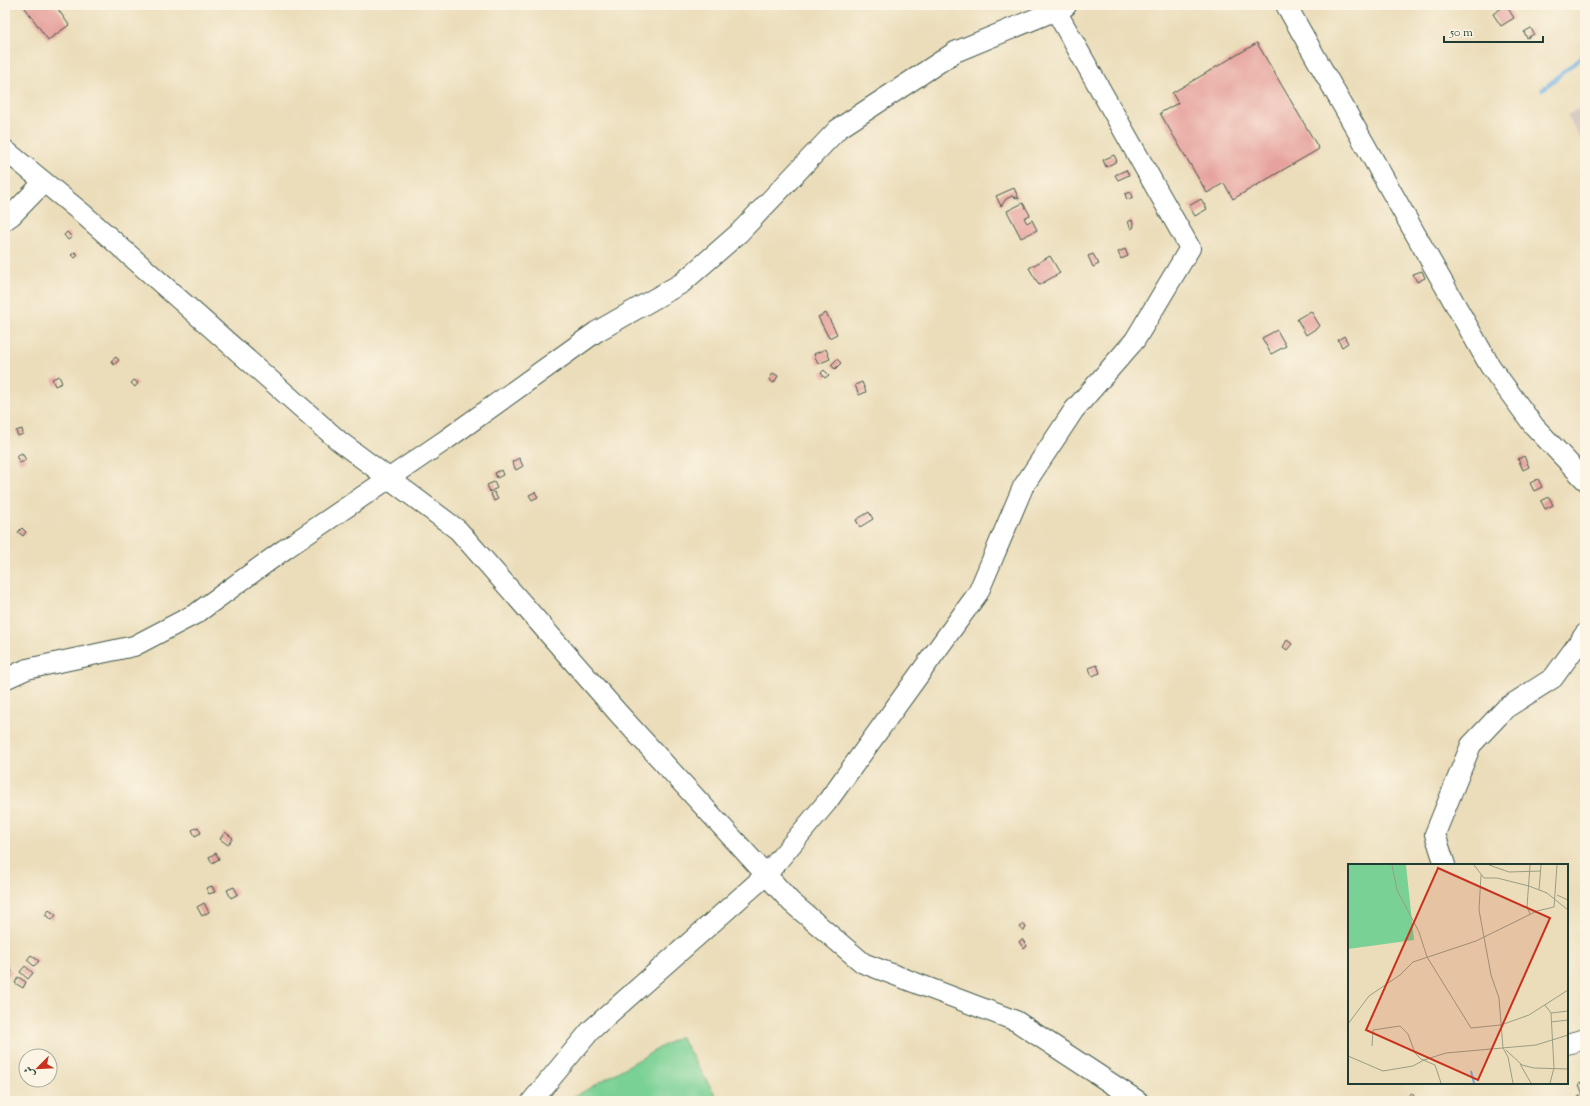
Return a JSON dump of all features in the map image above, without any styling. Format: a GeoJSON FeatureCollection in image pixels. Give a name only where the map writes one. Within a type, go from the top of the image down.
{"type":"FeatureCollection","features":[{"type":"Feature","properties":{"kind":"street"},"geometry":{"type":"LineString","coordinates":[[1286,5],[1490,366],[1534,426],[1585,480]]}},
{"type":"Feature","properties":{"kind":"street"},"geometry":{"type":"LineString","coordinates":[[5,679],[27,669],[134,646],[197,613],[285,549],[390,478],[596,332],[682,283],[739,233],[838,130],[955,52],[1058,7],[1190,248],[1135,340],[1074,410],[1024,487],[978,593],[827,802],[766,875],[591,1030],[532,1101]]}},
{"type":"Feature","properties":{"kind":"street"},"geometry":{"type":"LineString","coordinates":[[5,150],[44,182],[339,441],[458,530],[619,714],[766,875],[792,902],[863,963],[1016,1021],[1138,1101]]}},
{"type":"Feature","properties":{"kind":"street"},"geometry":{"type":"LineString","coordinates":[[5,220],[12,215],[44,182]]}},
{"type":"Feature","properties":{"kind":"street"},"geometry":{"type":"LineString","coordinates":[[1445,864],[1435,834],[1471,745],[1506,708],[1553,678],[1585,634]]}},
{"type":"Feature","properties":{"kind":"street"},"geometry":{"type":"LineString","coordinates":[[1568,1044],[1585,1039]]}},
{"type":"Feature","properties":{"kind":"shaded area"},"geometry":{"type":"Polygon","coordinates":[[[1585,105],[1585,147],[1567,115],[1585,105]]]}},
{"type":"Feature","properties":{"kind":"green space"},"geometry":{"type":"Polygon","coordinates":[[[680,1036],[719,1101],[567,1101],[680,1036]]]}},
{"type":"Feature","properties":{"kind":"building"},"geometry":{"type":"Polygon","coordinates":[[[23,5],[55,5],[69,25],[48,40],[23,5]]]}},
{"type":"Feature","properties":{"kind":"building"},"geometry":{"type":"Polygon","coordinates":[[[1506,5],[1514,18],[1501,26],[1493,14],[1506,5]]]}},
{"type":"Feature","properties":{"kind":"building"},"geometry":{"type":"Polygon","coordinates":[[[1531,28],[1534,34],[1527,38],[1524,32],[1531,28]]]}},
{"type":"Feature","properties":{"kind":"building"},"geometry":{"type":"Polygon","coordinates":[[[1257,43],[1319,149],[1233,199],[1224,183],[1207,193],[1160,113],[1178,103],[1172,93],[1257,43]]]}},
{"type":"Feature","properties":{"kind":"building"},"geometry":{"type":"Polygon","coordinates":[[[1114,155],[1117,161],[1106,167],[1103,160],[1114,155]]]}},
{"type":"Feature","properties":{"kind":"building"},"geometry":{"type":"Polygon","coordinates":[[[1126,170],[1129,175],[1118,180],[1115,175],[1126,170]]]}},
{"type":"Feature","properties":{"kind":"building"},"geometry":{"type":"Polygon","coordinates":[[[1014,188],[1019,199],[1012,196],[1006,199],[1001,206],[996,196],[1014,188]]]}},
{"type":"Feature","properties":{"kind":"building"},"geometry":{"type":"Polygon","coordinates":[[[1131,192],[1133,197],[1127,200],[1125,194],[1131,192]]]}},
{"type":"Feature","properties":{"kind":"building"},"geometry":{"type":"Polygon","coordinates":[[[1201,199],[1207,209],[1195,216],[1189,206],[1201,199]]]}},
{"type":"Feature","properties":{"kind":"building"},"geometry":{"type":"Polygon","coordinates":[[[1023,203],[1030,215],[1024,218],[1027,223],[1032,220],[1037,230],[1021,238],[1007,211],[1023,203]]]}},
{"type":"Feature","properties":{"kind":"building"},"geometry":{"type":"Polygon","coordinates":[[[1132,220],[1134,227],[1131,229],[1128,222],[1132,220]]]}},
{"type":"Feature","properties":{"kind":"building"},"geometry":{"type":"Polygon","coordinates":[[[67,232],[72,237],[68,240],[64,235],[67,232]]]}},
{"type":"Feature","properties":{"kind":"building"},"geometry":{"type":"Polygon","coordinates":[[[1125,249],[1128,256],[1121,259],[1118,252],[1125,249]]]}},
{"type":"Feature","properties":{"kind":"building"},"geometry":{"type":"Polygon","coordinates":[[[75,252],[78,255],[75,258],[71,255],[75,252]]]}},
{"type":"Feature","properties":{"kind":"building"},"geometry":{"type":"Polygon","coordinates":[[[1093,254],[1099,264],[1093,267],[1088,256],[1093,254]]]}},
{"type":"Feature","properties":{"kind":"building"},"geometry":{"type":"Polygon","coordinates":[[[1050,256],[1060,273],[1039,285],[1029,268],[1050,256]]]}},
{"type":"Feature","properties":{"kind":"building"},"geometry":{"type":"Polygon","coordinates":[[[1422,271],[1425,278],[1417,282],[1413,274],[1422,271]]]}},
{"type":"Feature","properties":{"kind":"building"},"geometry":{"type":"Polygon","coordinates":[[[1311,311],[1320,326],[1306,335],[1297,319],[1311,311]]]}},
{"type":"Feature","properties":{"kind":"building"},"geometry":{"type":"Polygon","coordinates":[[[826,313],[837,334],[829,338],[818,317],[826,313]]]}},
{"type":"Feature","properties":{"kind":"building"},"geometry":{"type":"Polygon","coordinates":[[[1277,330],[1286,346],[1271,354],[1262,338],[1277,330]]]}},
{"type":"Feature","properties":{"kind":"building"},"geometry":{"type":"Polygon","coordinates":[[[1344,336],[1348,343],[1342,347],[1338,340],[1344,336]]]}},
{"type":"Feature","properties":{"kind":"building"},"geometry":{"type":"Polygon","coordinates":[[[826,349],[830,359],[818,364],[814,354],[826,349]]]}},
{"type":"Feature","properties":{"kind":"building"},"geometry":{"type":"Polygon","coordinates":[[[116,357],[119,360],[114,365],[111,361],[116,357]]]}},
{"type":"Feature","properties":{"kind":"building"},"geometry":{"type":"Polygon","coordinates":[[[837,359],[841,363],[835,369],[831,365],[837,359]]]}},
{"type":"Feature","properties":{"kind":"building"},"geometry":{"type":"Polygon","coordinates":[[[824,370],[829,375],[825,378],[821,373],[824,370]]]}},
{"type":"Feature","properties":{"kind":"building"},"geometry":{"type":"Polygon","coordinates":[[[773,373],[778,376],[774,383],[769,380],[773,373]]]}},
{"type":"Feature","properties":{"kind":"building"},"geometry":{"type":"Polygon","coordinates":[[[59,376],[62,383],[55,386],[52,379],[59,376]]]}},
{"type":"Feature","properties":{"kind":"building"},"geometry":{"type":"Polygon","coordinates":[[[134,380],[138,383],[135,387],[131,383],[134,380]]]}},
{"type":"Feature","properties":{"kind":"building"},"geometry":{"type":"Polygon","coordinates":[[[862,382],[866,392],[859,395],[855,385],[862,382]]]}},
{"type":"Feature","properties":{"kind":"building"},"geometry":{"type":"Polygon","coordinates":[[[22,429],[23,434],[18,436],[16,431],[22,429]]]}},
{"type":"Feature","properties":{"kind":"building"},"geometry":{"type":"Polygon","coordinates":[[[22,453],[26,460],[20,463],[16,456],[22,453]]]}},
{"type":"Feature","properties":{"kind":"building"},"geometry":{"type":"Polygon","coordinates":[[[1524,456],[1529,467],[1523,470],[1518,459],[1524,456]]]}},
{"type":"Feature","properties":{"kind":"building"},"geometry":{"type":"Polygon","coordinates":[[[519,458],[523,466],[516,470],[512,462],[519,458]]]}},
{"type":"Feature","properties":{"kind":"building"},"geometry":{"type":"Polygon","coordinates":[[[501,470],[503,475],[497,478],[495,473],[501,470]]]}},
{"type":"Feature","properties":{"kind":"building"},"geometry":{"type":"Polygon","coordinates":[[[1538,479],[1542,487],[1534,491],[1530,483],[1538,479]]]}},
{"type":"Feature","properties":{"kind":"building"},"geometry":{"type":"Polygon","coordinates":[[[494,482],[497,488],[490,492],[487,485],[494,482]]]}},
{"type":"Feature","properties":{"kind":"building"},"geometry":{"type":"Polygon","coordinates":[[[494,492],[498,499],[494,501],[491,494],[494,492]]]}},
{"type":"Feature","properties":{"kind":"building"},"geometry":{"type":"Polygon","coordinates":[[[535,492],[538,497],[532,500],[529,495],[535,492]]]}},
{"type":"Feature","properties":{"kind":"building"},"geometry":{"type":"Polygon","coordinates":[[[1549,497],[1553,505],[1545,509],[1541,501],[1549,497]]]}},
{"type":"Feature","properties":{"kind":"building"},"geometry":{"type":"Polygon","coordinates":[[[869,512],[873,519],[860,527],[856,520],[869,512]]]}},
{"type":"Feature","properties":{"kind":"building"},"geometry":{"type":"Polygon","coordinates":[[[22,528],[26,532],[23,536],[18,532],[22,528]]]}},
{"type":"Feature","properties":{"kind":"building"},"geometry":{"type":"Polygon","coordinates":[[[1287,640],[1292,644],[1287,650],[1283,647],[1287,640]]]}},
{"type":"Feature","properties":{"kind":"building"},"geometry":{"type":"Polygon","coordinates":[[[1097,665],[1100,673],[1092,676],[1089,668],[1097,665]]]}},
{"type":"Feature","properties":{"kind":"building"},"geometry":{"type":"Polygon","coordinates":[[[198,827],[201,833],[195,836],[192,830],[198,827]]]}},
{"type":"Feature","properties":{"kind":"building"},"geometry":{"type":"Polygon","coordinates":[[[225,832],[233,838],[228,845],[220,839],[225,832]]]}},
{"type":"Feature","properties":{"kind":"building"},"geometry":{"type":"Polygon","coordinates":[[[216,853],[219,859],[212,863],[209,857],[216,853]]]}},
{"type":"Feature","properties":{"kind":"building"},"geometry":{"type":"Polygon","coordinates":[[[212,886],[215,892],[209,894],[206,888],[212,886]]]}},
{"type":"Feature","properties":{"kind":"building"},"geometry":{"type":"Polygon","coordinates":[[[234,887],[238,894],[231,898],[227,890],[234,887]]]}},
{"type":"Feature","properties":{"kind":"building"},"geometry":{"type":"Polygon","coordinates":[[[204,903],[209,912],[202,916],[197,907],[204,903]]]}},
{"type":"Feature","properties":{"kind":"building"},"geometry":{"type":"Polygon","coordinates":[[[49,910],[56,915],[52,920],[45,915],[49,910]]]}},
{"type":"Feature","properties":{"kind":"building"},"geometry":{"type":"Polygon","coordinates":[[[1024,924],[1026,928],[1023,931],[1020,927],[1024,924]]]}},
{"type":"Feature","properties":{"kind":"building"},"geometry":{"type":"Polygon","coordinates":[[[1022,939],[1027,946],[1024,949],[1019,942],[1022,939]]]}},
{"type":"Feature","properties":{"kind":"building"},"geometry":{"type":"Polygon","coordinates":[[[31,955],[39,961],[34,966],[27,960],[31,955]]]}},
{"type":"Feature","properties":{"kind":"building"},"geometry":{"type":"Polygon","coordinates":[[[5,963],[9,965],[7,969],[12,971],[9,977],[5,975],[5,963]]]}},
{"type":"Feature","properties":{"kind":"building"},"geometry":{"type":"Polygon","coordinates":[[[25,966],[33,973],[28,979],[20,972],[25,966]]]}},
{"type":"Feature","properties":{"kind":"building"},"geometry":{"type":"Polygon","coordinates":[[[18,977],[26,982],[23,988],[15,983],[18,977]]]}},
{"type":"Feature","properties":{"kind":"building"},"geometry":{"type":"Polygon","coordinates":[[[1585,1082],[1585,1101],[1580,1101],[1578,1097],[1583,1095],[1579,1084],[1585,1082]]]}},
{"type":"Feature","properties":{"kind":"building"},"geometry":{"type":"Polygon","coordinates":[[[1412,1093],[1417,1101],[1401,1101],[1412,1093]]]}},
{"type":"Feature","properties":{"kind":"waterway"},"geometry":{"type":"LineString","coordinates":[[1542,90],[1585,54]]}}]}
